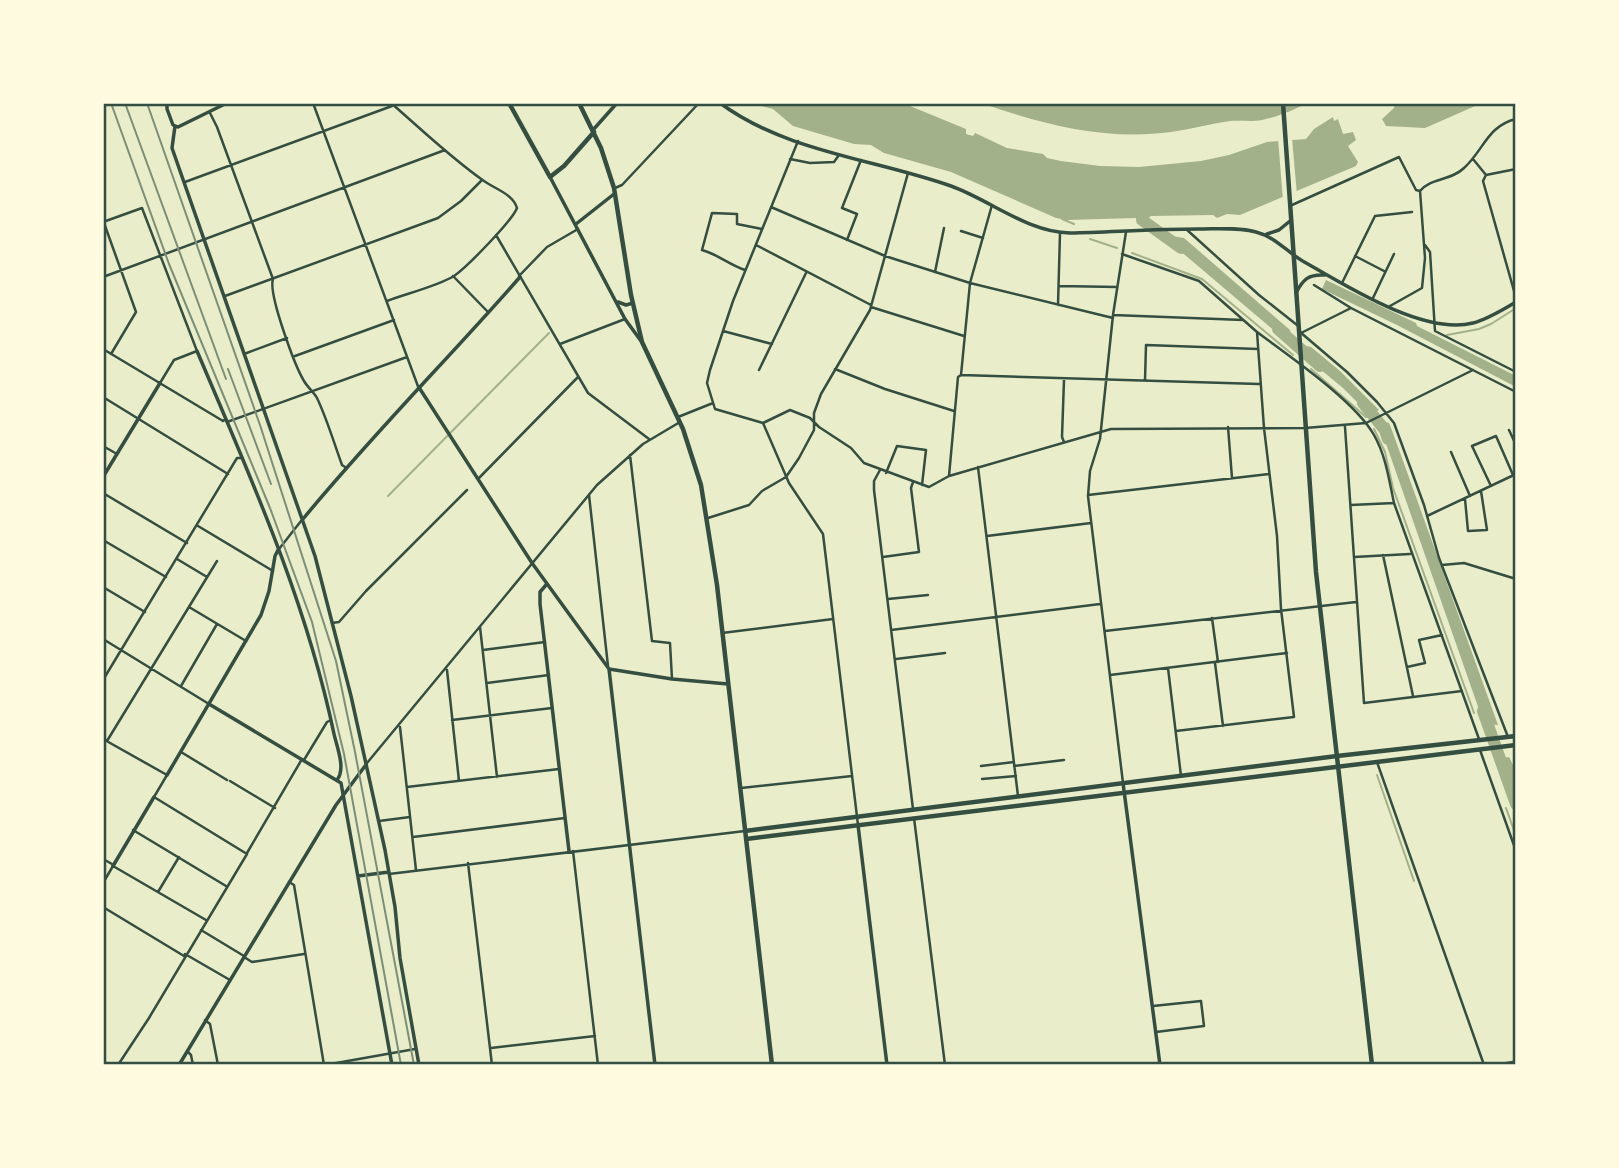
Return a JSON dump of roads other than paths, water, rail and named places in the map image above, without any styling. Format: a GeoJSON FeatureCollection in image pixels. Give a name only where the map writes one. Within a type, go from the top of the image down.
{"type":"FeatureCollection","features":[{"type":"Feature","properties":{"kind":"main road"},"geometry":{"type":"LineString","coordinates":[[509,103],[550,177],[564,166],[594,131]]}},
{"type":"Feature","properties":{"kind":"main road"},"geometry":{"type":"LineString","coordinates":[[579,103],[594,131],[615,190],[642,342],[679,420],[696,464],[708,518],[772,1065]]}},
{"type":"Feature","properties":{"kind":"main road"},"geometry":{"type":"LineString","coordinates":[[1283,103],[1319,604],[1372,1065]]}},
{"type":"Feature","properties":{"kind":"main road"},"geometry":{"type":"LineString","coordinates":[[745,831],[1516,736]]}},
{"type":"Feature","properties":{"kind":"main road"},"geometry":{"type":"LineString","coordinates":[[746,839],[1516,745]]}},
{"type":"Feature","properties":{"kind":"street"},"geometry":{"type":"LineString","coordinates":[[167,103],[175,126],[172,144],[303,519],[332,623],[379,821],[419,1065]]}},
{"type":"Feature","properties":{"kind":"street"},"geometry":{"type":"LineString","coordinates":[[211,103],[210,113],[273,279],[273,298],[287,338],[305,383],[317,397],[345,467]]}},
{"type":"Feature","properties":{"kind":"street"},"geometry":{"type":"LineString","coordinates":[[175,126],[182,126],[227,103]]}},
{"type":"Feature","properties":{"kind":"street"},"geometry":{"type":"LineString","coordinates":[[313,103],[419,389],[532,563],[609,669],[728,684]]}},
{"type":"Feature","properties":{"kind":"street"},"geometry":{"type":"LineString","coordinates":[[594,131],[617,103]]}},
{"type":"Feature","properties":{"kind":"street"},"geometry":{"type":"LineString","coordinates":[[103,883],[247,642],[261,615],[279,549],[345,467],[547,247],[577,226],[622,185],[699,103]]}},
{"type":"Feature","properties":{"kind":"street"},"geometry":{"type":"LineString","coordinates":[[720,103],[759,126],[798,141],[953,187],[1037,226],[1060,233],[1240,229],[1265,235],[1293,255],[1342,283],[1433,324],[1453,326],[1472,323],[1516,300],[1483,181],[1486,176],[1516,169]]}},
{"type":"Feature","properties":{"kind":"street"},"geometry":{"type":"LineString","coordinates":[[185,182],[392,104],[482,180],[516,203],[514,215],[453,276],[387,301]]}},
{"type":"Feature","properties":{"kind":"street"},"geometry":{"type":"LineString","coordinates":[[1390,306],[1422,288],[1426,258],[1420,191],[1427,184],[1453,177],[1473,159],[1494,130],[1503,122],[1516,119]]}},
{"type":"Feature","properties":{"kind":"street"},"geometry":{"type":"LineString","coordinates":[[798,141],[745,270],[708,377],[713,403],[715,409],[726,414],[763,423],[790,410],[852,447],[864,463],[886,473],[929,487],[949,476],[1101,431],[1135,428],[1305,428],[1366,423],[1473,370]]}},
{"type":"Feature","properties":{"kind":"street"},"geometry":{"type":"LineString","coordinates":[[103,277],[445,150]]}},
{"type":"Feature","properties":{"kind":"street"},"geometry":{"type":"LineString","coordinates":[[790,159],[810,163],[834,162],[840,154]]}},
{"type":"Feature","properties":{"kind":"street"},"geometry":{"type":"LineString","coordinates":[[1290,203],[1298,204],[1399,157],[1416,190],[1420,191]]}},
{"type":"Feature","properties":{"kind":"street"},"geometry":{"type":"LineString","coordinates":[[1473,159],[1486,176]]}},
{"type":"Feature","properties":{"kind":"street"},"geometry":{"type":"LineString","coordinates":[[847,240],[857,214],[842,208],[861,160]]}},
{"type":"Feature","properties":{"kind":"street"},"geometry":{"type":"LineString","coordinates":[[708,518],[749,505],[762,491],[786,477],[814,430],[814,413],[821,394],[871,306],[908,173]]}},
{"type":"Feature","properties":{"kind":"street"},"geometry":{"type":"LineString","coordinates":[[550,177],[625,319],[642,342]]}},
{"type":"Feature","properties":{"kind":"street"},"geometry":{"type":"LineString","coordinates":[[225,296],[438,218],[461,201],[482,180]]}},
{"type":"Feature","properties":{"kind":"street"},"geometry":{"type":"LineString","coordinates":[[949,476],[970,283],[992,205]]}},
{"type":"Feature","properties":{"kind":"street"},"geometry":{"type":"LineString","coordinates":[[771,207],[885,256],[970,283],[1058,305],[1113,317],[1243,320]]}},
{"type":"Feature","properties":{"kind":"street"},"geometry":{"type":"LineString","coordinates":[[111,354],[136,313],[103,222],[142,208],[301,608],[342,771],[337,780]]}},
{"type":"Feature","properties":{"kind":"street"},"geometry":{"type":"LineString","coordinates":[[1342,283],[1375,216],[1412,212]]}},
{"type":"Feature","properties":{"kind":"street"},"geometry":{"type":"LineString","coordinates":[[745,270],[725,262],[720,256],[702,250],[712,213],[737,214],[737,224],[762,229]]}},
{"type":"Feature","properties":{"kind":"street"},"geometry":{"type":"LineString","coordinates":[[1265,235],[1279,230],[1291,219]]}},
{"type":"Feature","properties":{"kind":"street"},"geometry":{"type":"LineString","coordinates":[[935,272],[944,228]]}},
{"type":"Feature","properties":{"kind":"street"},"geometry":{"type":"LineString","coordinates":[[1186,229],[1348,372],[1394,423],[1442,565],[1508,737],[1516,745]]}},
{"type":"Feature","properties":{"kind":"street"},"geometry":{"type":"LineString","coordinates":[[961,231],[983,238]]}},
{"type":"Feature","properties":{"kind":"street"},"geometry":{"type":"LineString","coordinates":[[1126,231],[1113,317],[1101,431],[1090,471],[1088,496],[1160,1065]]}},
{"type":"Feature","properties":{"kind":"street"},"geometry":{"type":"LineString","coordinates":[[1058,305],[1060,233]]}},
{"type":"Feature","properties":{"kind":"street"},"geometry":{"type":"LineString","coordinates":[[496,235],[589,393],[650,439]]}},
{"type":"Feature","properties":{"kind":"street"},"geometry":{"type":"LineString","coordinates":[[1423,242],[1430,252],[1435,331],[1516,372]]}},
{"type":"Feature","properties":{"kind":"street"},"geometry":{"type":"LineString","coordinates":[[756,245],[871,306],[964,336]]}},
{"type":"Feature","properties":{"kind":"street"},"geometry":{"type":"LineString","coordinates":[[1122,254],[1199,281],[1257,332],[1300,364],[1366,423],[1384,458],[1394,503],[1480,740]]}},
{"type":"Feature","properties":{"kind":"street"},"geometry":{"type":"LineString","coordinates":[[1373,298],[1394,254]]}},
{"type":"Feature","properties":{"kind":"street"},"geometry":{"type":"LineString","coordinates":[[1355,257],[1385,271]]}},
{"type":"Feature","properties":{"kind":"street"},"geometry":{"type":"LineString","coordinates":[[759,370],[806,273]]}},
{"type":"Feature","properties":{"kind":"street"},"geometry":{"type":"LineString","coordinates":[[1296,294],[1301,283],[1310,276],[1327,275]]}},
{"type":"Feature","properties":{"kind":"street"},"geometry":{"type":"LineString","coordinates":[[453,276],[489,313]]}},
{"type":"Feature","properties":{"kind":"street"},"geometry":{"type":"LineString","coordinates":[[1314,285],[1351,308],[1516,392]]}},
{"type":"Feature","properties":{"kind":"street"},"geometry":{"type":"LineString","coordinates":[[1059,286],[1117,287]]}},
{"type":"Feature","properties":{"kind":"street"},"geometry":{"type":"LineString","coordinates":[[617,301],[626,305],[633,303]]}},
{"type":"Feature","properties":{"kind":"street"},"geometry":{"type":"LineString","coordinates":[[1299,329],[1351,308]]}},
{"type":"Feature","properties":{"kind":"street"},"geometry":{"type":"LineString","coordinates":[[559,345],[625,319]]}},
{"type":"Feature","properties":{"kind":"street"},"geometry":{"type":"LineString","coordinates":[[294,356],[394,320]]}},
{"type":"Feature","properties":{"kind":"street"},"geometry":{"type":"LineString","coordinates":[[723,331],[772,344]]}},
{"type":"Feature","properties":{"kind":"street"},"geometry":{"type":"LineString","coordinates":[[1176,732],[1294,717],[1264,428],[1257,332]]}},
{"type":"Feature","properties":{"kind":"street"},"geometry":{"type":"LineString","coordinates":[[244,354],[287,338]]}},
{"type":"Feature","properties":{"kind":"street"},"geometry":{"type":"LineString","coordinates":[[1145,381],[1146,345],[1258,349]]}},
{"type":"Feature","properties":{"kind":"street"},"geometry":{"type":"LineString","coordinates":[[103,349],[223,421],[263,410],[407,357]]}},
{"type":"Feature","properties":{"kind":"street"},"geometry":{"type":"LineString","coordinates":[[103,477],[174,360],[197,351]]}},
{"type":"Feature","properties":{"kind":"street"},"geometry":{"type":"LineString","coordinates":[[835,369],[885,389],[955,411]]}},
{"type":"Feature","properties":{"kind":"street"},"geometry":{"type":"LineString","coordinates":[[961,375],[1260,384]]}},
{"type":"Feature","properties":{"kind":"street"},"geometry":{"type":"LineString","coordinates":[[478,479],[578,377]]}},
{"type":"Feature","properties":{"kind":"street"},"geometry":{"type":"LineString","coordinates":[[1064,379],[1064,442]]}},
{"type":"Feature","properties":{"kind":"street"},"geometry":{"type":"LineString","coordinates":[[103,397],[228,474]]}},
{"type":"Feature","properties":{"kind":"street"},"geometry":{"type":"LineString","coordinates":[[179,1065],[343,795],[365,766],[589,494],[650,439],[679,420],[713,403]]}},
{"type":"Feature","properties":{"kind":"street"},"geometry":{"type":"LineString","coordinates":[[763,423],[793,490],[823,534],[887,1065]]}},
{"type":"Feature","properties":{"kind":"street"},"geometry":{"type":"LineString","coordinates":[[1345,426],[1364,702],[1462,691]]}},
{"type":"Feature","properties":{"kind":"street"},"geometry":{"type":"LineString","coordinates":[[1228,427],[1233,478]]}},
{"type":"Feature","properties":{"kind":"street"},"geometry":{"type":"LineString","coordinates":[[1509,430],[1516,445]]}},
{"type":"Feature","properties":{"kind":"street"},"geometry":{"type":"LineString","coordinates":[[1427,516],[1481,491],[1514,475],[1496,436],[1472,446],[1491,486]]}},
{"type":"Feature","properties":{"kind":"street"},"geometry":{"type":"LineString","coordinates":[[103,446],[117,454]]}},
{"type":"Feature","properties":{"kind":"street"},"geometry":{"type":"LineString","coordinates":[[886,473],[897,446],[926,450],[922,485]]}},
{"type":"Feature","properties":{"kind":"street"},"geometry":{"type":"LineString","coordinates":[[1451,452],[1470,496]]}},
{"type":"Feature","properties":{"kind":"street"},"geometry":{"type":"LineString","coordinates":[[630,455],[652,641],[670,643],[672,679]]}},
{"type":"Feature","properties":{"kind":"street"},"geometry":{"type":"LineString","coordinates":[[103,680],[237,458],[242,457]]}},
{"type":"Feature","properties":{"kind":"street"},"geometry":{"type":"LineString","coordinates":[[978,467],[1018,796]]}},
{"type":"Feature","properties":{"kind":"street"},"geometry":{"type":"LineString","coordinates":[[880,470],[874,481],[874,490],[913,809]]}},
{"type":"Feature","properties":{"kind":"street"},"geometry":{"type":"LineString","coordinates":[[1088,496],[1269,474]]}},
{"type":"Feature","properties":{"kind":"street"},"geometry":{"type":"LineString","coordinates":[[883,557],[919,552],[911,488],[913,482]]}},
{"type":"Feature","properties":{"kind":"street"},"geometry":{"type":"LineString","coordinates":[[332,623],[339,622],[467,490]]}},
{"type":"Feature","properties":{"kind":"street"},"geometry":{"type":"LineString","coordinates":[[1465,498],[1468,531],[1487,530],[1481,491]]}},
{"type":"Feature","properties":{"kind":"street"},"geometry":{"type":"LineString","coordinates":[[103,493],[187,543]]}},
{"type":"Feature","properties":{"kind":"street"},"geometry":{"type":"LineString","coordinates":[[589,494],[654,1065]]}},
{"type":"Feature","properties":{"kind":"street"},"geometry":{"type":"LineString","coordinates":[[1351,505],[1394,503]]}},
{"type":"Feature","properties":{"kind":"street"},"geometry":{"type":"LineString","coordinates":[[986,536],[1091,523]]}},
{"type":"Feature","properties":{"kind":"street"},"geometry":{"type":"LineString","coordinates":[[198,526],[273,571]]}},
{"type":"Feature","properties":{"kind":"street"},"geometry":{"type":"LineString","coordinates":[[103,540],[166,578]]}},
{"type":"Feature","properties":{"kind":"street"},"geometry":{"type":"LineString","coordinates":[[1354,557],[1412,554]]}},
{"type":"Feature","properties":{"kind":"street"},"geometry":{"type":"LineString","coordinates":[[1383,555],[1413,697]]}},
{"type":"Feature","properties":{"kind":"street"},"geometry":{"type":"LineString","coordinates":[[177,559],[207,577]]}},
{"type":"Feature","properties":{"kind":"street"},"geometry":{"type":"LineString","coordinates":[[167,775],[105,740],[217,561]]}},
{"type":"Feature","properties":{"kind":"street"},"geometry":{"type":"LineString","coordinates":[[1442,565],[1464,563],[1516,579]]}},
{"type":"Feature","properties":{"kind":"street"},"geometry":{"type":"LineString","coordinates":[[547,584],[540,592],[545,642],[598,1065]]}},
{"type":"Feature","properties":{"kind":"street"},"geometry":{"type":"LineString","coordinates":[[103,587],[145,612]]}},
{"type":"Feature","properties":{"kind":"street"},"geometry":{"type":"LineString","coordinates":[[888,599],[928,595]]}},
{"type":"Feature","properties":{"kind":"street"},"geometry":{"type":"LineString","coordinates":[[1105,631],[1319,604],[1357,602]]}},
{"type":"Feature","properties":{"kind":"street"},"geometry":{"type":"LineString","coordinates":[[891,630],[1101,604]]}},
{"type":"Feature","properties":{"kind":"street"},"geometry":{"type":"LineString","coordinates":[[190,607],[247,642]]}},
{"type":"Feature","properties":{"kind":"street"},"geometry":{"type":"LineString","coordinates":[[1212,618],[1223,726]]}},
{"type":"Feature","properties":{"kind":"street"},"geometry":{"type":"LineString","coordinates":[[722,633],[833,619]]}},
{"type":"Feature","properties":{"kind":"street"},"geometry":{"type":"LineString","coordinates":[[181,686],[217,624]]}},
{"type":"Feature","properties":{"kind":"street"},"geometry":{"type":"LineString","coordinates":[[480,626],[497,776]]}},
{"type":"Feature","properties":{"kind":"street"},"geometry":{"type":"LineString","coordinates":[[1407,667],[1426,663],[1419,640],[1441,635]]}},
{"type":"Feature","properties":{"kind":"street"},"geometry":{"type":"LineString","coordinates":[[103,639],[341,783],[392,1065]]}},
{"type":"Feature","properties":{"kind":"street"},"geometry":{"type":"LineString","coordinates":[[483,650],[545,642]]}},
{"type":"Feature","properties":{"kind":"street"},"geometry":{"type":"LineString","coordinates":[[896,659],[945,653]]}},
{"type":"Feature","properties":{"kind":"street"},"geometry":{"type":"LineString","coordinates":[[1110,675],[1287,653]]}},
{"type":"Feature","properties":{"kind":"street"},"geometry":{"type":"LineString","coordinates":[[446,667],[459,781]]}},
{"type":"Feature","properties":{"kind":"street"},"geometry":{"type":"LineString","coordinates":[[1168,668],[1181,776]]}},
{"type":"Feature","properties":{"kind":"street"},"geometry":{"type":"LineString","coordinates":[[487,683],[549,675]]}},
{"type":"Feature","properties":{"kind":"street"},"geometry":{"type":"LineString","coordinates":[[453,720],[552,708]]}},
{"type":"Feature","properties":{"kind":"street"},"geometry":{"type":"LineString","coordinates":[[118,1065],[149,1018],[303,760],[327,722],[331,720]]}},
{"type":"Feature","properties":{"kind":"street"},"geometry":{"type":"LineString","coordinates":[[399,726],[416,870]]}},
{"type":"Feature","properties":{"kind":"street"},"geometry":{"type":"LineString","coordinates":[[1480,750],[1516,851]]}},
{"type":"Feature","properties":{"kind":"street"},"geometry":{"type":"LineString","coordinates":[[181,752],[275,808]]}},
{"type":"Feature","properties":{"kind":"street"},"geometry":{"type":"LineString","coordinates":[[981,766],[1065,760]]}},
{"type":"Feature","properties":{"kind":"street"},"geometry":{"type":"LineString","coordinates":[[1377,762],[1484,1065]]}},
{"type":"Feature","properties":{"kind":"street"},"geometry":{"type":"LineString","coordinates":[[407,787],[559,769]]}},
{"type":"Feature","properties":{"kind":"street"},"geometry":{"type":"LineString","coordinates":[[740,788],[852,776]]}},
{"type":"Feature","properties":{"kind":"street"},"geometry":{"type":"LineString","coordinates":[[982,779],[1016,776]]}},
{"type":"Feature","properties":{"kind":"street"},"geometry":{"type":"LineString","coordinates":[[154,797],[247,854]]}},
{"type":"Feature","properties":{"kind":"street"},"geometry":{"type":"LineString","coordinates":[[379,821],[410,817]]}},
{"type":"Feature","properties":{"kind":"street"},"geometry":{"type":"LineString","coordinates":[[412,837],[565,818]]}},
{"type":"Feature","properties":{"kind":"street"},"geometry":{"type":"LineString","coordinates":[[914,818],[945,1065]]}},
{"type":"Feature","properties":{"kind":"street"},"geometry":{"type":"LineString","coordinates":[[133,830],[227,887]]}},
{"type":"Feature","properties":{"kind":"street"},"geometry":{"type":"LineString","coordinates":[[358,876],[745,831]]}},
{"type":"Feature","properties":{"kind":"street"},"geometry":{"type":"LineString","coordinates":[[158,892],[179,857]]}},
{"type":"Feature","properties":{"kind":"street"},"geometry":{"type":"LineString","coordinates":[[103,859],[206,920]]}},
{"type":"Feature","properties":{"kind":"street"},"geometry":{"type":"LineString","coordinates":[[468,863],[492,1065]]}},
{"type":"Feature","properties":{"kind":"street"},"geometry":{"type":"LineString","coordinates":[[289,882],[293,885],[325,1065],[416,1049]]}},
{"type":"Feature","properties":{"kind":"street"},"geometry":{"type":"LineString","coordinates":[[103,907],[230,980]]}},
{"type":"Feature","properties":{"kind":"street"},"geometry":{"type":"LineString","coordinates":[[201,930],[252,962],[304,954]]}},
{"type":"Feature","properties":{"kind":"street"},"geometry":{"type":"LineString","coordinates":[[1153,1006],[1200,1001],[1204,1026],[1156,1032]]}},
{"type":"Feature","properties":{"kind":"street"},"geometry":{"type":"LineString","coordinates":[[205,1020],[210,1024],[218,1065]]}},
{"type":"Feature","properties":{"kind":"street"},"geometry":{"type":"LineString","coordinates":[[490,1048],[596,1036]]}},
{"type":"Feature","properties":{"kind":"street"},"geometry":{"type":"LineString","coordinates":[[187,1051],[191,1055],[193,1065]]}},
{"type":"Feature","properties":{"kind":"street"},"geometry":{"type":"LineString","coordinates":[[103,1061],[110,1065]]}},
{"type":"Feature","properties":{"kind":"street"},"geometry":{"type":"LineString","coordinates":[[1498,1065],[1516,1062]]}},
{"type":"Feature","properties":{"kind":"waterway"},"geometry":{"type":"LineString","coordinates":[[1142,205],[1142,220],[1181,248]]}},
{"type":"Feature","properties":{"kind":"waterway"},"geometry":{"type":"LineString","coordinates":[[1062,219],[1074,224]]}},
{"type":"Feature","properties":{"kind":"waterway"},"geometry":{"type":"LineString","coordinates":[[1090,239],[1117,248]]}},
{"type":"Feature","properties":{"kind":"waterway"},"geometry":{"type":"LineString","coordinates":[[1132,253],[1202,279],[1293,355]]}},
{"type":"Feature","properties":{"kind":"waterway"},"geometry":{"type":"LineString","coordinates":[[1447,335],[1479,329],[1513,310]]}},
{"type":"Feature","properties":{"kind":"waterway"},"geometry":{"type":"LineString","coordinates":[[1278,329],[1320,366]]}},
{"type":"Feature","properties":{"kind":"waterway"},"geometry":{"type":"LineString","coordinates":[[388,496],[549,333]]}},
{"type":"Feature","properties":{"kind":"waterway"},"geometry":{"type":"LineString","coordinates":[[1311,369],[1366,417]]}},
{"type":"Feature","properties":{"kind":"waterway"},"geometry":{"type":"LineString","coordinates":[[1363,403],[1385,430],[1388,439]]}},
{"type":"Feature","properties":{"kind":"waterway"},"geometry":{"type":"LineString","coordinates":[[1374,429],[1385,452],[1393,488],[1474,713]]}},
{"type":"Feature","properties":{"kind":"waterway"},"geometry":{"type":"LineString","coordinates":[[1483,711],[1516,804]]}},
{"type":"Feature","properties":{"kind":"waterway"},"geometry":{"type":"LineString","coordinates":[[1377,775],[1414,881]]}},
{"type":"Feature","properties":{"kind":"waterway"},"geometry":{"type":"LineString","coordinates":[[1506,808],[1516,836]]}},
{"type":"Feature","properties":{"kind":"railway"},"geometry":{"type":"LineString","coordinates":[[111,103],[169,264],[270,508],[312,622],[344,754],[401,1065]]}},
{"type":"Feature","properties":{"kind":"railway"},"geometry":{"type":"LineString","coordinates":[[125,103],[226,379]]}},
{"type":"Feature","properties":{"kind":"railway"},"geometry":{"type":"LineString","coordinates":[[147,103],[260,425],[336,661],[414,1065]]}},
{"type":"Feature","properties":{"kind":"railway"},"geometry":{"type":"LineString","coordinates":[[228,369],[271,484]]}}]}
